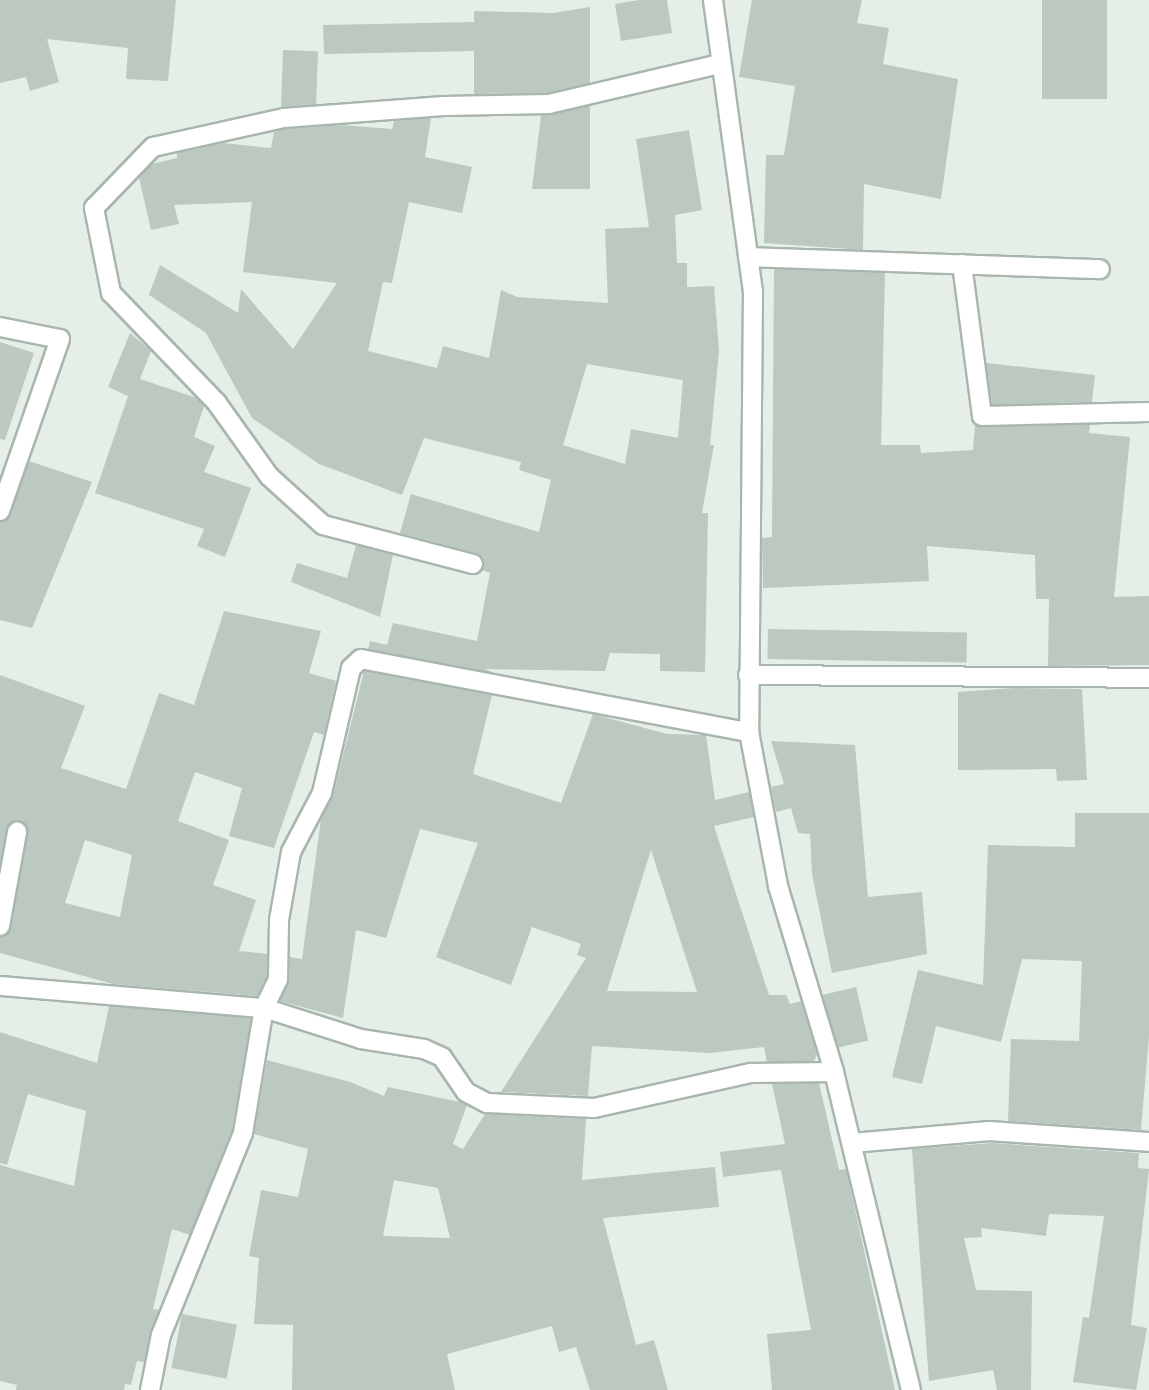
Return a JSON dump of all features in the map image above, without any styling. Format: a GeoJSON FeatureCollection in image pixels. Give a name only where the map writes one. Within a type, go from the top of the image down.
{"type":"FeatureCollection","features":[{"type":"Feature","properties":{"kind":"street"},"geometry":{"type":"LineString","coordinates":[[713,0],[719,64],[753,291],[749,732],[778,886],[834,1072],[911,1390]]}},
{"type":"Feature","properties":{"kind":"street"},"geometry":{"type":"LineString","coordinates":[[473,564],[323,525],[269,476],[217,403],[111,293],[94,208],[153,147],[284,118],[444,106],[549,104],[719,64]]}},
{"type":"Feature","properties":{"kind":"street"},"geometry":{"type":"LineString","coordinates":[[748,257],[1100,269]]}},
{"type":"Feature","properties":{"kind":"street"},"geometry":{"type":"LineString","coordinates":[[962,264],[982,416],[1149,412]]}},
{"type":"Feature","properties":{"kind":"street"},"geometry":{"type":"LineString","coordinates":[[0,327],[60,339],[0,511]]}},
{"type":"Feature","properties":{"kind":"street"},"geometry":{"type":"LineString","coordinates":[[150,1390],[161,1335],[243,1133],[264,1008],[278,979],[279,920],[291,852],[322,794],[351,668],[361,659],[749,732]]}},
{"type":"Feature","properties":{"kind":"street"},"geometry":{"type":"LineString","coordinates":[[748,675],[1149,678]]}},
{"type":"Feature","properties":{"kind":"street"},"geometry":{"type":"LineString","coordinates":[[0,926],[17,832]]}},
{"type":"Feature","properties":{"kind":"street"},"geometry":{"type":"LineString","coordinates":[[0,986],[264,1008],[361,1039],[424,1049],[442,1057],[466,1092],[487,1103],[594,1108],[751,1073],[834,1072]]}},
{"type":"Feature","properties":{"kind":"street"},"geometry":{"type":"LineString","coordinates":[[852,1143],[989,1131],[1149,1142]]}},
{"type":"Feature","properties":{"kind":"building"},"geometry":{"type":"Polygon","coordinates":[[[0,0],[176,0],[168,81],[126,79],[128,48],[47,39],[59,82],[30,91],[26,77],[0,83],[0,0]]]}},
{"type":"Feature","properties":{"kind":"building"},"geometry":{"type":"Polygon","coordinates":[[[639,0],[667,0],[672,33],[621,41],[615,4],[639,0]]]}},
{"type":"Feature","properties":{"kind":"building"},"geometry":{"type":"Polygon","coordinates":[[[752,0],[862,0],[857,23],[889,28],[883,64],[958,79],[941,199],[864,184],[863,250],[764,243],[766,155],[784,155],[795,86],[739,77],[752,0]]]}},
{"type":"Feature","properties":{"kind":"building"},"geometry":{"type":"Polygon","coordinates":[[[1042,0],[1107,0],[1107,99],[1042,99],[1042,0]]]}},
{"type":"Feature","properties":{"kind":"building"},"geometry":{"type":"Polygon","coordinates":[[[590,7],[590,83],[548,93],[474,94],[474,51],[324,54],[323,25],[474,22],[474,11],[553,13],[590,7]]]}},
{"type":"Feature","properties":{"kind":"building"},"geometry":{"type":"Polygon","coordinates":[[[283,50],[318,51],[316,108],[281,107],[283,50]]]}},
{"type":"Feature","properties":{"kind":"building"},"geometry":{"type":"Polygon","coordinates":[[[590,106],[590,189],[532,189],[541,115],[590,106]]]}},
{"type":"Feature","properties":{"kind":"building"},"geometry":{"type":"Polygon","coordinates":[[[431,118],[425,157],[472,167],[462,213],[409,202],[392,283],[383,282],[368,351],[437,368],[443,346],[489,358],[501,290],[517,297],[608,303],[605,229],[649,227],[636,139],[689,130],[702,210],[675,215],[677,263],[687,263],[687,287],[714,286],[719,351],[710,445],[714,445],[702,513],[708,513],[705,672],[660,671],[660,654],[610,653],[605,671],[485,669],[494,673],[368,649],[370,641],[387,645],[393,623],[477,641],[490,573],[482,570],[483,557],[476,553],[400,533],[411,494],[539,532],[551,480],[519,470],[521,462],[424,438],[402,495],[319,464],[252,418],[206,333],[149,295],[160,265],[238,313],[241,289],[293,349],[337,283],[243,272],[252,202],[174,205],[179,224],[151,230],[139,178],[152,164],[177,158],[177,153],[223,143],[271,148],[274,132],[286,129],[342,125],[392,129],[394,121],[431,118]],[[587,364],[563,445],[625,464],[631,429],[678,438],[683,380],[587,364]]]}},
{"type":"Feature","properties":{"kind":"building"},"geometry":{"type":"Polygon","coordinates":[[[774,269],[885,273],[881,445],[920,445],[921,453],[973,450],[975,425],[1090,425],[1089,433],[1130,437],[1114,597],[1149,596],[1149,665],[1048,666],[1049,599],[1036,599],[1035,555],[927,546],[929,581],[763,588],[762,538],[772,537],[774,269]]]}},
{"type":"Feature","properties":{"kind":"building"},"geometry":{"type":"Polygon","coordinates":[[[130,333],[151,351],[140,379],[197,398],[204,406],[194,437],[215,446],[204,472],[251,488],[225,557],[197,546],[204,529],[95,493],[128,396],[108,387],[130,333]]]}},
{"type":"Feature","properties":{"kind":"building"},"geometry":{"type":"Polygon","coordinates":[[[0,342],[34,353],[5,440],[0,439],[0,342]]]}},
{"type":"Feature","properties":{"kind":"building"},"geometry":{"type":"Polygon","coordinates":[[[986,363],[1095,375],[1092,402],[992,405],[986,363]]]}},
{"type":"Feature","properties":{"kind":"building"},"geometry":{"type":"Polygon","coordinates":[[[29,461],[92,482],[32,628],[0,620],[0,522],[11,515],[29,461]]]}},
{"type":"Feature","properties":{"kind":"building"},"geometry":{"type":"Polygon","coordinates":[[[356,545],[393,555],[380,617],[291,582],[297,563],[347,578],[356,545]]]}},
{"type":"Feature","properties":{"kind":"building"},"geometry":{"type":"Polygon","coordinates":[[[224,611],[321,631],[309,673],[336,681],[324,735],[314,732],[274,848],[229,836],[242,788],[195,772],[178,821],[229,840],[213,885],[256,900],[239,951],[267,954],[267,976],[257,996],[113,984],[0,953],[0,937],[11,928],[28,833],[24,823],[9,824],[0,863],[0,675],[85,706],[61,768],[126,789],[159,693],[194,705],[224,611]],[[85,840],[65,903],[120,917],[132,855],[85,840]]]}},
{"type":"Feature","properties":{"kind":"building"},"geometry":{"type":"Polygon","coordinates":[[[768,629],[967,632],[966,662],[767,659],[768,629]]]}},
{"type":"Feature","properties":{"kind":"building"},"geometry":{"type":"Polygon","coordinates":[[[364,671],[492,695],[473,774],[561,803],[593,714],[667,734],[706,735],[715,800],[749,792],[754,817],[714,826],[769,995],[786,995],[790,1004],[801,1001],[817,1054],[814,1061],[767,1062],[764,1047],[710,1053],[592,1046],[588,1096],[501,1092],[586,958],[577,955],[581,944],[532,927],[511,985],[436,957],[478,843],[420,829],[386,938],[356,930],[343,1018],[280,1001],[289,980],[290,957],[302,959],[321,819],[333,796],[364,671]],[[651,850],[607,991],[697,992],[651,850]]]}},
{"type":"Feature","properties":{"kind":"building"},"geometry":{"type":"Polygon","coordinates":[[[1014,688],[1082,689],[1087,780],[1057,781],[1056,769],[958,770],[958,692],[1014,688]]]}},
{"type":"Feature","properties":{"kind":"building"},"geometry":{"type":"Polygon","coordinates":[[[771,741],[855,745],[868,897],[922,892],[927,954],[832,973],[812,874],[810,834],[798,833],[791,808],[776,812],[771,787],[784,784],[771,741]]]}},
{"type":"Feature","properties":{"kind":"building"},"geometry":{"type":"Polygon","coordinates":[[[1075,813],[1149,813],[1149,1037],[1141,1130],[1008,1121],[1011,1039],[1079,1041],[1082,961],[1022,959],[1001,1042],[936,1026],[922,1084],[892,1077],[918,970],[983,985],[988,845],[1075,847],[1075,813]]]}},
{"type":"Feature","properties":{"kind":"building"},"geometry":{"type":"Polygon","coordinates":[[[856,987],[868,1041],[835,1048],[823,995],[856,987]]]}},
{"type":"Feature","properties":{"kind":"building"},"geometry":{"type":"Polygon","coordinates":[[[109,1006],[251,1018],[232,1130],[190,1235],[172,1229],[153,1309],[159,1310],[144,1362],[137,1361],[131,1385],[125,1384],[124,1390],[16,1390],[17,1385],[0,1381],[0,1165],[74,1186],[86,1111],[28,1094],[7,1165],[0,1163],[0,1032],[97,1063],[109,1006]]]}},
{"type":"Feature","properties":{"kind":"building"},"geometry":{"type":"Polygon","coordinates":[[[267,1060],[350,1082],[384,1096],[388,1087],[467,1105],[453,1144],[463,1149],[485,1114],[586,1119],[582,1180],[715,1167],[719,1207],[603,1218],[636,1345],[654,1340],[668,1390],[590,1390],[576,1347],[559,1352],[552,1326],[447,1354],[455,1390],[292,1390],[293,1325],[254,1324],[259,1258],[249,1256],[261,1190],[298,1197],[308,1149],[254,1134],[267,1060]],[[394,1180],[383,1236],[450,1238],[438,1188],[394,1180]]]}},
{"type":"Feature","properties":{"kind":"building"},"geometry":{"type":"Polygon","coordinates":[[[819,1083],[839,1170],[846,1169],[895,1390],[772,1390],[767,1334],[811,1330],[781,1170],[723,1177],[720,1152],[785,1144],[772,1084],[819,1083]]]}},
{"type":"Feature","properties":{"kind":"building"},"geometry":{"type":"Polygon","coordinates":[[[992,1143],[1139,1153],[1138,1168],[1149,1169],[1131,1325],[1147,1328],[1136,1390],[1073,1382],[1083,1317],[1089,1318],[1104,1216],[1049,1214],[1046,1236],[981,1228],[982,1237],[964,1238],[976,1290],[1032,1291],[1031,1390],[997,1390],[993,1370],[929,1381],[912,1149],[992,1143]]]}},
{"type":"Feature","properties":{"kind":"building"},"geometry":{"type":"Polygon","coordinates":[[[182,1314],[237,1325],[226,1379],[172,1368],[182,1314]]]}}]}
